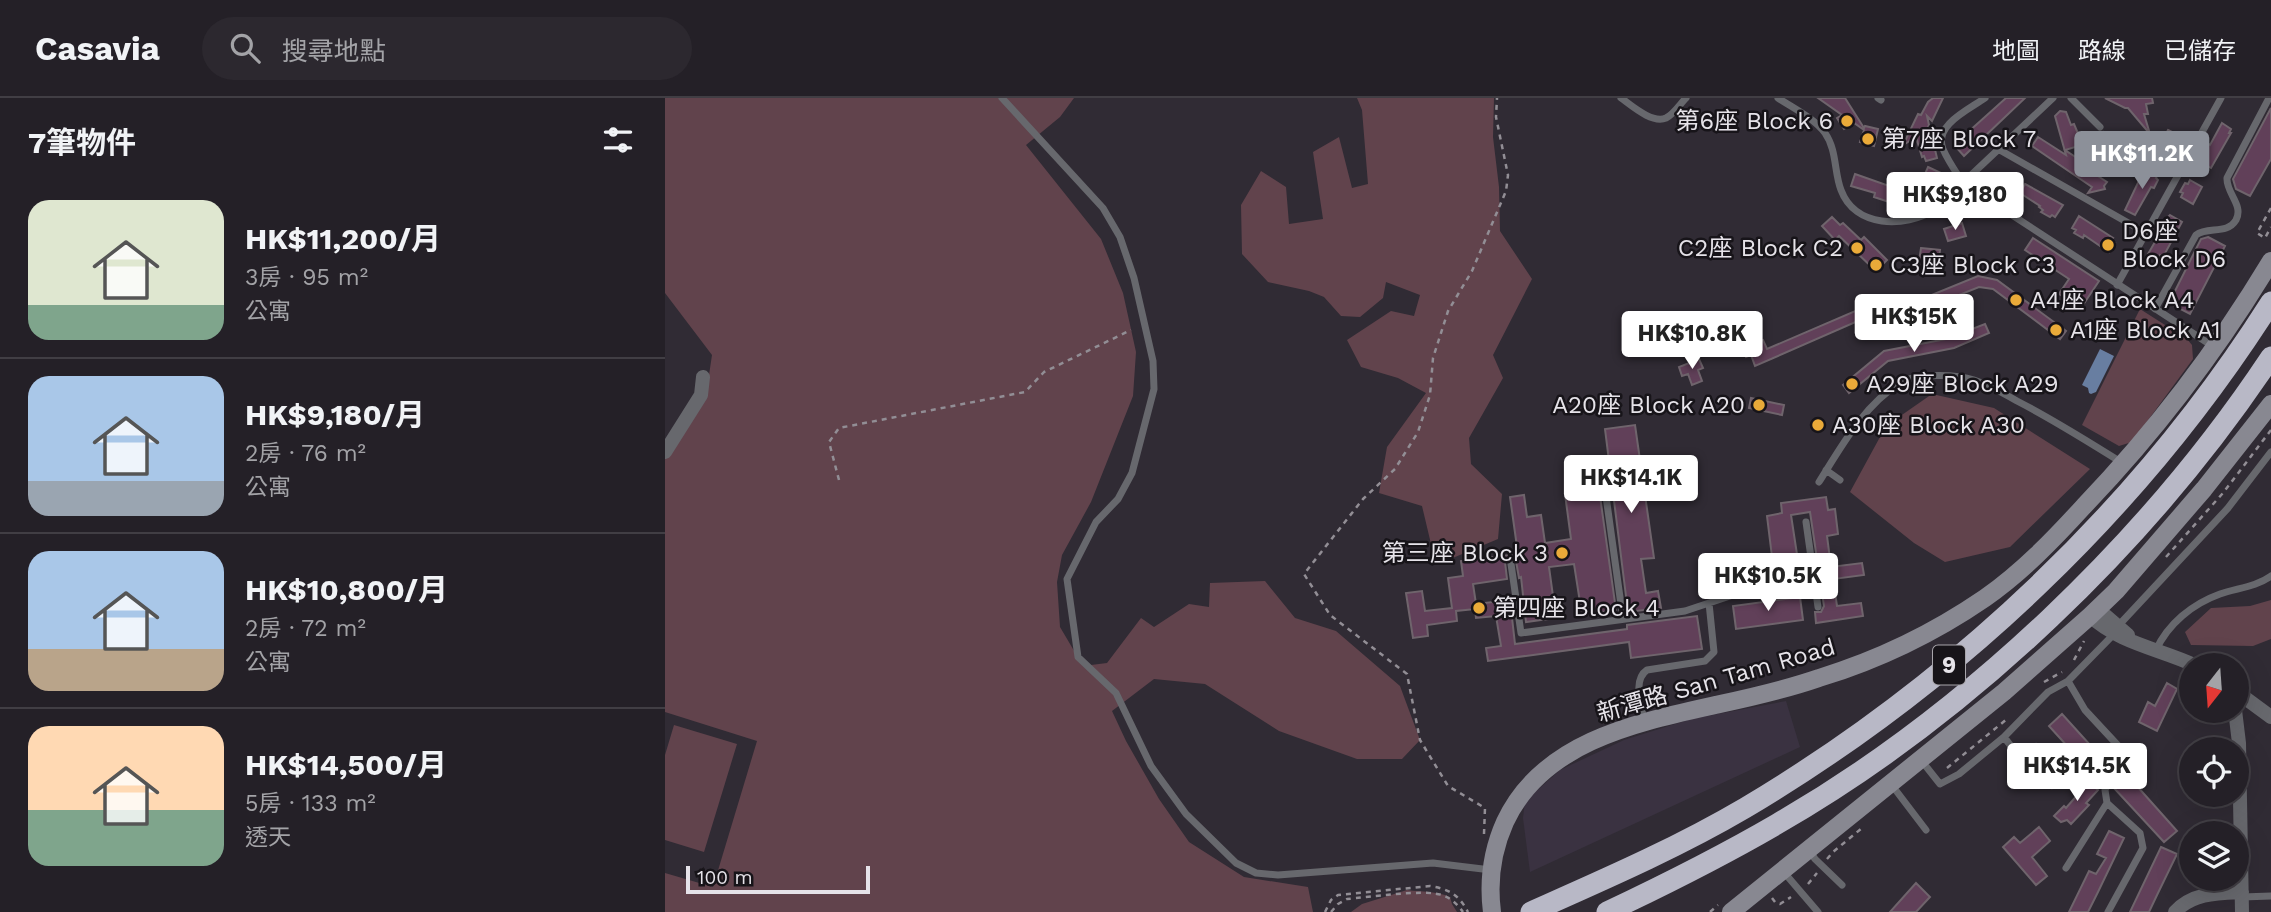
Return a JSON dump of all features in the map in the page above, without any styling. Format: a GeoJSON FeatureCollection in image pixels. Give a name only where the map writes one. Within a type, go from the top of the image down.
{"type":"FeatureCollection","features":[{"type":"Feature","properties":{"kind":"highway","name":"9"},"geometry":{"type":"LineString","coordinates":[[1531,912],[1650,858],[1744,808],[1883,716],[1945,668],[2094,530],[2165,451],[2235,359],[2271,302]]}},
{"type":"Feature","properties":{"kind":"highway","name":"9"},"geometry":{"type":"LineString","coordinates":[[1607,912],[1778,824],[1870,764],[1979,681],[2042,625],[2144,521],[2227,420],[2271,357]]}},
{"type":"Feature","properties":{"kind":"street","name":"新潭路 San Tam Road"},"geometry":{"type":"LineString","coordinates":[[1492,912],[1487,869],[1508,816],[1520,795],[1557,760],[1578,747],[1644,722],[1820,678],[1887,653],[1926,634],[1987,596],[2026,566],[2125,464],[2215,347],[2271,261]]}},
{"type":"Feature","properties":{"kind":"street"},"geometry":{"type":"LineString","coordinates":[[665,452],[701,395],[702,377]]}},
{"type":"Feature","properties":{"kind":"street"},"geometry":{"type":"LineString","coordinates":[[1731,912],[2004,692],[2094,612],[2116,591],[2204,489],[2271,404]]}},
{"type":"Feature","properties":{"kind":"street"},"geometry":{"type":"LineString","coordinates":[[2094,612],[2140,645],[2179,659]]}},
{"type":"Feature","properties":{"kind":"street"},"geometry":{"type":"LineString","coordinates":[[2249,701],[2271,716]]}},
{"type":"Feature","properties":{"kind":"street"},"geometry":{"type":"LineString","coordinates":[[2240,737],[2241,729],[2255,705]]}},
{"type":"Feature","properties":{"kind":"street"},"geometry":{"type":"LineString","coordinates":[[2240,807],[2242,912]]}},
{"type":"Feature","properties":{"kind":"street"},"geometry":{"type":"LineString","coordinates":[[2175,912],[2184,902],[2200,896],[2242,894]]}},
{"type":"Feature","properties":{"kind":"lane"},"geometry":{"type":"LineString","coordinates":[[1002,98],[1103,208],[1119,237],[1135,278],[1153,361],[1154,389],[1132,473],[1118,499],[1095,522],[1067,579],[1078,657],[1116,693],[1151,766],[1186,814],[1225,854],[1245,869],[1278,875],[1433,863],[1487,869]]}},
{"type":"Feature","properties":{"kind":"lane"},"geometry":{"type":"LineString","coordinates":[[1621,98],[1653,118],[1661,119],[1669,116],[1686,98]]}},
{"type":"Feature","properties":{"kind":"lane"},"geometry":{"type":"LineString","coordinates":[[1778,98],[1815,122],[1827,136],[1841,190],[1847,200],[1863,214],[1883,221],[1905,222],[1925,216],[1934,210],[2053,98]]}},
{"type":"Feature","properties":{"kind":"lane"},"geometry":{"type":"LineString","coordinates":[[1985,98],[1951,122],[1942,136],[1943,149],[1963,183],[2215,347]]}},
{"type":"Feature","properties":{"kind":"lane"},"geometry":{"type":"LineString","coordinates":[[2071,98],[2100,127]]}},
{"type":"Feature","properties":{"kind":"lane"},"geometry":{"type":"LineString","coordinates":[[2117,285],[2221,98]]}},
{"type":"Feature","properties":{"kind":"lane"},"geometry":{"type":"LineString","coordinates":[[2155,309],[2196,235],[2204,230],[2227,228],[2236,220],[2238,208],[2228,189],[2227,178],[2269,98]]}},
{"type":"Feature","properties":{"kind":"lane"},"geometry":{"type":"LineString","coordinates":[[1998,149],[2146,233]]}},
{"type":"Feature","properties":{"kind":"lane"},"geometry":{"type":"LineString","coordinates":[[1819,482],[1856,425],[1877,401],[1902,381],[1923,375],[1972,379],[1996,389],[2125,464]]}},
{"type":"Feature","properties":{"kind":"lane"},"geometry":{"type":"LineString","coordinates":[[1849,419],[1856,425]]}},
{"type":"Feature","properties":{"kind":"lane"},"geometry":{"type":"LineString","coordinates":[[1920,760],[1940,785],[1959,774],[2004,737],[2048,692],[2068,681],[2228,508],[2271,452]]}},
{"type":"Feature","properties":{"kind":"lane"},"geometry":{"type":"LineString","coordinates":[[1601,460],[1623,619]]}},
{"type":"Feature","properties":{"kind":"lane"},"geometry":{"type":"LineString","coordinates":[[1826,470],[1840,480]]}},
{"type":"Feature","properties":{"kind":"lane"},"geometry":{"type":"LineString","coordinates":[[1806,522],[1818,607]]}},
{"type":"Feature","properties":{"kind":"lane"},"geometry":{"type":"LineString","coordinates":[[1511,564],[1521,633],[1685,611],[1736,594],[1815,583]]}},
{"type":"Feature","properties":{"kind":"lane"},"geometry":{"type":"LineString","coordinates":[[2156,650],[2175,622],[2191,609],[2218,594],[2263,582],[2271,576]]}},
{"type":"Feature","properties":{"kind":"lane"},"geometry":{"type":"LineString","coordinates":[[1644,722],[1639,681],[1641,674],[1647,670],[1705,661],[1714,652],[1709,603]]}},
{"type":"Feature","properties":{"kind":"lane"},"geometry":{"type":"LineString","coordinates":[[2068,681],[2085,710],[2124,752],[2105,790],[2107,803],[2140,833],[2143,848],[2108,912]]}},
{"type":"Feature","properties":{"kind":"lane"},"geometry":{"type":"LineString","coordinates":[[2004,737],[2017,754]]}},
{"type":"Feature","properties":{"kind":"lane"},"geometry":{"type":"LineString","coordinates":[[1891,783],[1926,830]]}},
{"type":"Feature","properties":{"kind":"lane"},"geometry":{"type":"LineString","coordinates":[[2066,868],[2107,803]]}},
{"type":"Feature","properties":{"kind":"lane"},"geometry":{"type":"LineString","coordinates":[[1809,849],[1815,859],[1842,885]]}},
{"type":"Feature","properties":{"kind":"lane"},"geometry":{"type":"LineString","coordinates":[[1782,870],[1818,912]]}},
{"type":"Feature","properties":{"kind":"lane"},"geometry":{"type":"LineString","coordinates":[[2242,894],[2271,896]]}},
{"type":"Feature","properties":{"kind":"path"},"geometry":{"type":"LineString","coordinates":[[1487,869],[1485,808],[1448,786],[1420,740],[1407,674],[1330,615],[1304,574],[1363,499],[1395,469],[1418,432],[1430,395],[1433,358],[1448,311],[1472,271],[1506,191],[1508,176],[1496,117],[1497,98]]}},
{"type":"Feature","properties":{"kind":"path"},"geometry":{"type":"LineString","coordinates":[[2271,208],[2257,233],[2265,238],[2271,227]]}},
{"type":"Feature","properties":{"kind":"path"},"geometry":{"type":"LineString","coordinates":[[839,480],[829,442],[839,428],[1025,392],[1044,372],[1131,330]]}},
{"type":"Feature","properties":{"kind":"path"},"geometry":{"type":"LineString","coordinates":[[1325,912],[1331,900],[1338,895],[1430,886],[1444,888],[1455,894],[1462,900],[1468,912]]}},
{"type":"Feature","properties":{"kind":"path"},"geometry":{"type":"LineString","coordinates":[[1331,912],[1347,899],[1430,893],[1448,898],[1463,912]]}},
{"type":"Feature","properties":{"kind":"shaded area"},"geometry":{"type":"Polygon","coordinates":[[[665,98],[1074,98],[1060,117],[1026,145],[1101,239],[1123,293],[1136,352],[1133,396],[1091,502],[1062,555],[1057,582],[1060,627],[1083,666],[1107,663],[1141,618],[1154,627],[1189,604],[1209,607],[1210,583],[1265,581],[1295,618],[1336,631],[1400,686],[1420,740],[1402,759],[1357,759],[1279,731],[1205,684],[1154,679],[1112,711],[1159,799],[1189,842],[1244,877],[1308,887],[1313,912],[665,912],[665,873],[713,887],[757,741],[665,712],[665,457],[706,395],[712,355],[665,293],[665,98]]]}},
{"type":"Feature","properties":{"kind":"shaded area"},"geometry":{"type":"Polygon","coordinates":[[[1357,98],[1494,98],[1493,137],[1499,187],[1500,231],[1532,279],[1493,355],[1503,378],[1469,438],[1471,464],[1502,494],[1498,539],[1436,565],[1422,506],[1379,493],[1387,447],[1426,393],[1398,378],[1361,367],[1347,340],[1391,311],[1414,316],[1420,295],[1386,282],[1383,298],[1360,317],[1341,316],[1324,297],[1268,282],[1242,254],[1241,205],[1261,171],[1286,187],[1289,224],[1323,219],[1313,152],[1339,137],[1352,188],[1368,184],[1362,110],[1357,98]]]}},
{"type":"Feature","properties":{"kind":"shaded area"},"geometry":{"type":"Polygon","coordinates":[[[2140,309],[2187,339],[2192,345],[2193,359],[2132,442],[2119,446],[2082,425],[2140,309]]]}},
{"type":"Feature","properties":{"kind":"shaded area"},"geometry":{"type":"Polygon","coordinates":[[[1932,394],[1994,408],[2090,469],[2010,547],[1945,562],[1914,543],[1850,492],[1886,426],[1932,394]]]}},
{"type":"Feature","properties":{"kind":"shaded area"},"geometry":{"type":"Polygon","coordinates":[[[2271,600],[2271,639],[2253,646],[2191,645],[2185,632],[2211,608],[2250,606],[2271,600]]]}},
{"type":"Feature","properties":{"kind":"shaded area"},"geometry":{"type":"Polygon","coordinates":[[[1786,701],[1800,747],[1530,872],[1523,818],[1525,801],[1560,770],[1624,740],[1691,719],[1786,701]]]}},
{"type":"Feature","properties":{"kind":"shaded area"},"geometry":{"type":"Polygon","coordinates":[[[674,725],[737,744],[704,852],[665,840],[665,755],[674,725]]]}},
{"type":"Feature","properties":{"kind":"shaded area"},"geometry":{"type":"Polygon","coordinates":[[[1407,890],[1450,897],[1457,912],[1351,912],[1362,904],[1407,890]]]}},
{"type":"Feature","properties":{"kind":"water"},"geometry":{"type":"Polygon","coordinates":[[[2100,349],[2114,356],[2096,392],[2091,394],[2088,388],[2082,385],[2100,349]]]}},
{"type":"Feature","properties":{"kind":"building"},"geometry":{"type":"Polygon","coordinates":[[[1818,98],[1845,98],[1864,128],[1878,129],[1874,146],[1860,142],[1864,130],[1854,123],[1844,129],[1837,118],[1842,115],[1818,98]]]}},
{"type":"Feature","properties":{"kind":"building"},"geometry":{"type":"Polygon","coordinates":[[[1933,98],[1943,98],[1932,121],[1927,116],[1929,125],[1920,145],[1933,141],[1937,158],[1926,161],[1924,156],[1922,157],[1916,137],[1903,145],[1918,114],[1921,115],[1933,98]]]}},
{"type":"Feature","properties":{"kind":"building"},"geometry":{"type":"Polygon","coordinates":[[[2006,98],[2025,98],[1964,156],[1956,147],[1959,144],[1957,142],[2006,98]]]}},
{"type":"Feature","properties":{"kind":"building"},"geometry":{"type":"Polygon","coordinates":[[[2105,98],[2152,98],[2153,103],[2146,104],[2148,114],[2144,114],[2150,134],[2128,108],[2105,98]]]}},
{"type":"Feature","properties":{"kind":"building"},"geometry":{"type":"Polygon","coordinates":[[[2271,108],[2271,159],[2250,196],[2236,189],[2233,179],[2271,108]]]}},
{"type":"Feature","properties":{"kind":"building"},"geometry":{"type":"Polygon","coordinates":[[[2060,111],[2066,112],[2079,136],[2103,132],[2105,138],[2065,150],[2107,182],[2105,189],[2088,193],[2092,187],[2032,146],[2038,137],[2066,155],[2055,116],[2060,111]]]}},
{"type":"Feature","properties":{"kind":"building"},"geometry":{"type":"Polygon","coordinates":[[[2222,123],[2231,129],[2231,133],[2211,168],[2199,161],[2199,156],[2203,147],[2210,145],[2222,123]]]}},
{"type":"Feature","properties":{"kind":"building"},"geometry":{"type":"Polygon","coordinates":[[[2168,130],[2180,136],[2178,140],[2181,142],[2171,153],[2159,147],[2168,130]]]}},
{"type":"Feature","properties":{"kind":"building"},"geometry":{"type":"Polygon","coordinates":[[[2127,141],[2132,148],[2131,154],[2110,159],[2107,147],[2127,141]]]}},
{"type":"Feature","properties":{"kind":"building"},"geometry":{"type":"Polygon","coordinates":[[[1928,167],[1941,173],[1935,189],[1921,183],[1928,167]]]}},
{"type":"Feature","properties":{"kind":"building"},"geometry":{"type":"Polygon","coordinates":[[[2145,168],[2158,174],[2158,180],[2135,215],[2125,210],[2145,168]]]}},
{"type":"Feature","properties":{"kind":"building"},"geometry":{"type":"Polygon","coordinates":[[[1855,174],[1906,192],[1904,185],[1916,183],[1920,196],[1892,203],[1874,197],[1875,193],[1851,186],[1855,174]]]}},
{"type":"Feature","properties":{"kind":"building"},"geometry":{"type":"Polygon","coordinates":[[[2190,180],[2202,187],[2193,204],[2181,197],[2183,193],[2180,192],[2190,180]]]}},
{"type":"Feature","properties":{"kind":"building"},"geometry":{"type":"Polygon","coordinates":[[[2025,184],[2063,205],[2055,217],[2041,212],[2043,210],[2040,206],[2020,193],[2025,184]]]}},
{"type":"Feature","properties":{"kind":"building"},"geometry":{"type":"Polygon","coordinates":[[[2170,215],[2182,222],[2163,257],[2160,255],[2158,259],[2148,254],[2163,228],[2160,227],[2170,215]]]}},
{"type":"Feature","properties":{"kind":"building"},"geometry":{"type":"Polygon","coordinates":[[[2079,216],[2113,238],[2111,240],[2115,243],[2109,252],[2084,235],[2083,238],[2074,233],[2076,230],[2072,228],[2079,216]]]}},
{"type":"Feature","properties":{"kind":"building"},"geometry":{"type":"Polygon","coordinates":[[[1832,217],[1840,225],[1843,223],[1861,240],[1864,237],[1887,260],[1876,271],[1839,236],[1835,240],[1822,226],[1832,217]]]}},
{"type":"Feature","properties":{"kind":"building"},"geometry":{"type":"Polygon","coordinates":[[[1962,223],[1966,236],[1948,241],[1944,229],[1962,223]]]}},
{"type":"Feature","properties":{"kind":"building"},"geometry":{"type":"Polygon","coordinates":[[[2208,237],[2225,246],[2190,314],[2169,303],[2201,239],[2208,237]]]}},
{"type":"Feature","properties":{"kind":"building"},"geometry":{"type":"Polygon","coordinates":[[[2033,238],[2099,281],[2081,308],[2059,294],[2069,279],[2025,250],[2033,238]]]}},
{"type":"Feature","properties":{"kind":"building"},"geometry":{"type":"Polygon","coordinates":[[[1921,248],[1940,250],[1938,264],[1919,261],[1921,248]]]}},
{"type":"Feature","properties":{"kind":"building"},"geometry":{"type":"Polygon","coordinates":[[[1978,276],[1997,280],[2066,331],[2060,339],[1993,289],[1979,287],[1924,309],[1876,313],[1755,366],[1751,355],[1746,357],[1742,348],[1763,340],[1767,349],[1874,303],[1922,299],[1978,276]]]}},
{"type":"Feature","properties":{"kind":"building"},"geometry":{"type":"Polygon","coordinates":[[[1718,320],[1721,329],[1716,331],[1721,342],[1711,346],[1706,335],[1701,338],[1697,329],[1718,320]]]}},
{"type":"Feature","properties":{"kind":"building"},"geometry":{"type":"Polygon","coordinates":[[[1985,324],[1989,333],[1954,348],[1888,361],[1849,393],[1843,385],[1884,351],[1946,339],[1985,324]]]}},
{"type":"Feature","properties":{"kind":"building"},"geometry":{"type":"Polygon","coordinates":[[[1699,359],[1703,368],[1698,370],[1702,381],[1692,385],[1688,374],[1682,376],[1679,367],[1699,359]]]}},
{"type":"Feature","properties":{"kind":"building"},"geometry":{"type":"Polygon","coordinates":[[[1751,398],[1784,405],[1782,415],[1749,408],[1751,398]]]}},
{"type":"Feature","properties":{"kind":"building"},"geometry":{"type":"Polygon","coordinates":[[[1635,425],[1654,558],[1641,559],[1646,593],[1658,591],[1661,608],[1628,612],[1605,429],[1635,425]]]}},
{"type":"Feature","properties":{"kind":"building"},"geometry":{"type":"Polygon","coordinates":[[[1599,489],[1616,610],[1582,615],[1574,564],[1549,567],[1556,618],[1526,622],[1521,577],[1519,578],[1516,561],[1511,558],[1505,562],[1507,579],[1473,584],[1476,604],[1510,600],[1515,644],[1627,629],[1627,625],[1697,616],[1702,649],[1631,658],[1629,642],[1488,661],[1486,648],[1501,646],[1496,616],[1476,618],[1475,609],[1456,611],[1457,621],[1427,625],[1428,636],[1413,638],[1406,593],[1422,591],[1425,611],[1452,608],[1448,578],[1463,576],[1461,561],[1518,554],[1510,497],[1524,495],[1527,517],[1541,515],[1545,543],[1571,539],[1565,494],[1599,489]]]}},
{"type":"Feature","properties":{"kind":"building"},"geometry":{"type":"Polygon","coordinates":[[[1826,497],[1828,510],[1835,509],[1838,534],[1827,536],[1831,567],[1862,563],[1864,575],[1833,579],[1837,606],[1861,603],[1863,616],[1816,623],[1815,612],[1821,612],[1824,606],[1810,512],[1791,515],[1798,561],[1787,563],[1789,578],[1756,582],[1753,567],[1773,565],[1767,516],[1782,513],[1781,503],[1826,497]]]}},
{"type":"Feature","properties":{"kind":"building"},"geometry":{"type":"Polygon","coordinates":[[[1800,597],[1803,620],[1736,629],[1733,606],[1800,597]]]}},
{"type":"Feature","properties":{"kind":"building"},"geometry":{"type":"Polygon","coordinates":[[[2167,683],[2177,689],[2157,731],[2139,722],[2148,702],[2155,706],[2167,683]]]}},
{"type":"Feature","properties":{"kind":"building"},"geometry":{"type":"Polygon","coordinates":[[[2062,714],[2091,746],[2078,758],[2049,726],[2062,714]]]}},
{"type":"Feature","properties":{"kind":"building"},"geometry":{"type":"Polygon","coordinates":[[[2036,744],[2065,776],[2052,788],[2023,755],[2036,744]]]}},
{"type":"Feature","properties":{"kind":"building"},"geometry":{"type":"Polygon","coordinates":[[[2128,776],[2177,831],[2164,842],[2114,788],[2128,776]]]}},
{"type":"Feature","properties":{"kind":"building"},"geometry":{"type":"Polygon","coordinates":[[[2085,778],[2098,790],[2086,803],[2089,805],[2071,824],[2067,820],[2061,822],[2054,816],[2064,806],[2066,808],[2080,792],[2076,787],[2085,778]]]}},
{"type":"Feature","properties":{"kind":"building"},"geometry":{"type":"Polygon","coordinates":[[[2039,827],[2050,841],[2032,857],[2047,876],[2036,885],[2003,847],[2014,837],[2020,843],[2039,827]]]}},
{"type":"Feature","properties":{"kind":"building"},"geometry":{"type":"Polygon","coordinates":[[[2109,831],[2124,838],[2098,892],[2088,912],[2069,912],[2089,871],[2096,874],[2106,858],[2097,854],[2109,831]]]}},
{"type":"Feature","properties":{"kind":"building"},"geometry":{"type":"Polygon","coordinates":[[[2161,847],[2177,854],[2149,912],[2130,912],[2161,847]]]}},
{"type":"Feature","properties":{"kind":"building"},"geometry":{"type":"Polygon","coordinates":[[[1916,883],[1930,897],[1916,912],[1890,912],[1916,883]]]}},
{"type":"Feature","properties":{"kind":"place","name":"第6座 Block 6"},"geometry":{"type":"Point","coordinates":[1847,121]}},
{"type":"Feature","properties":{"kind":"place","name":"第7座 Block 7"},"geometry":{"type":"Point","coordinates":[1868,139]}},
{"type":"Feature","properties":{"kind":"place","name":"D6座 Block D6"},"geometry":{"type":"Point","coordinates":[2108,245]}},
{"type":"Feature","properties":{"kind":"place","name":"C2座 Block C2"},"geometry":{"type":"Point","coordinates":[1857,248]}},
{"type":"Feature","properties":{"kind":"place","name":"C3座 Block C3"},"geometry":{"type":"Point","coordinates":[1876,265]}},
{"type":"Feature","properties":{"kind":"place","name":"A4座 Block A4"},"geometry":{"type":"Point","coordinates":[2016,300]}},
{"type":"Feature","properties":{"kind":"place","name":"A1座 Block A1"},"geometry":{"type":"Point","coordinates":[2056,330]}},
{"type":"Feature","properties":{"kind":"place","name":"A29座 Block A29"},"geometry":{"type":"Point","coordinates":[1852,384]}},
{"type":"Feature","properties":{"kind":"place","name":"A20座 Block A20"},"geometry":{"type":"Point","coordinates":[1759,405]}},
{"type":"Feature","properties":{"kind":"place","name":"A30座 Block A30"},"geometry":{"type":"Point","coordinates":[1818,425]}},
{"type":"Feature","properties":{"kind":"place","name":"第三座 Block 3"},"geometry":{"type":"Point","coordinates":[1562,553]}},
{"type":"Feature","properties":{"kind":"place","name":"第四座 Block 4"},"geometry":{"type":"Point","coordinates":[1479,608]}}]}
